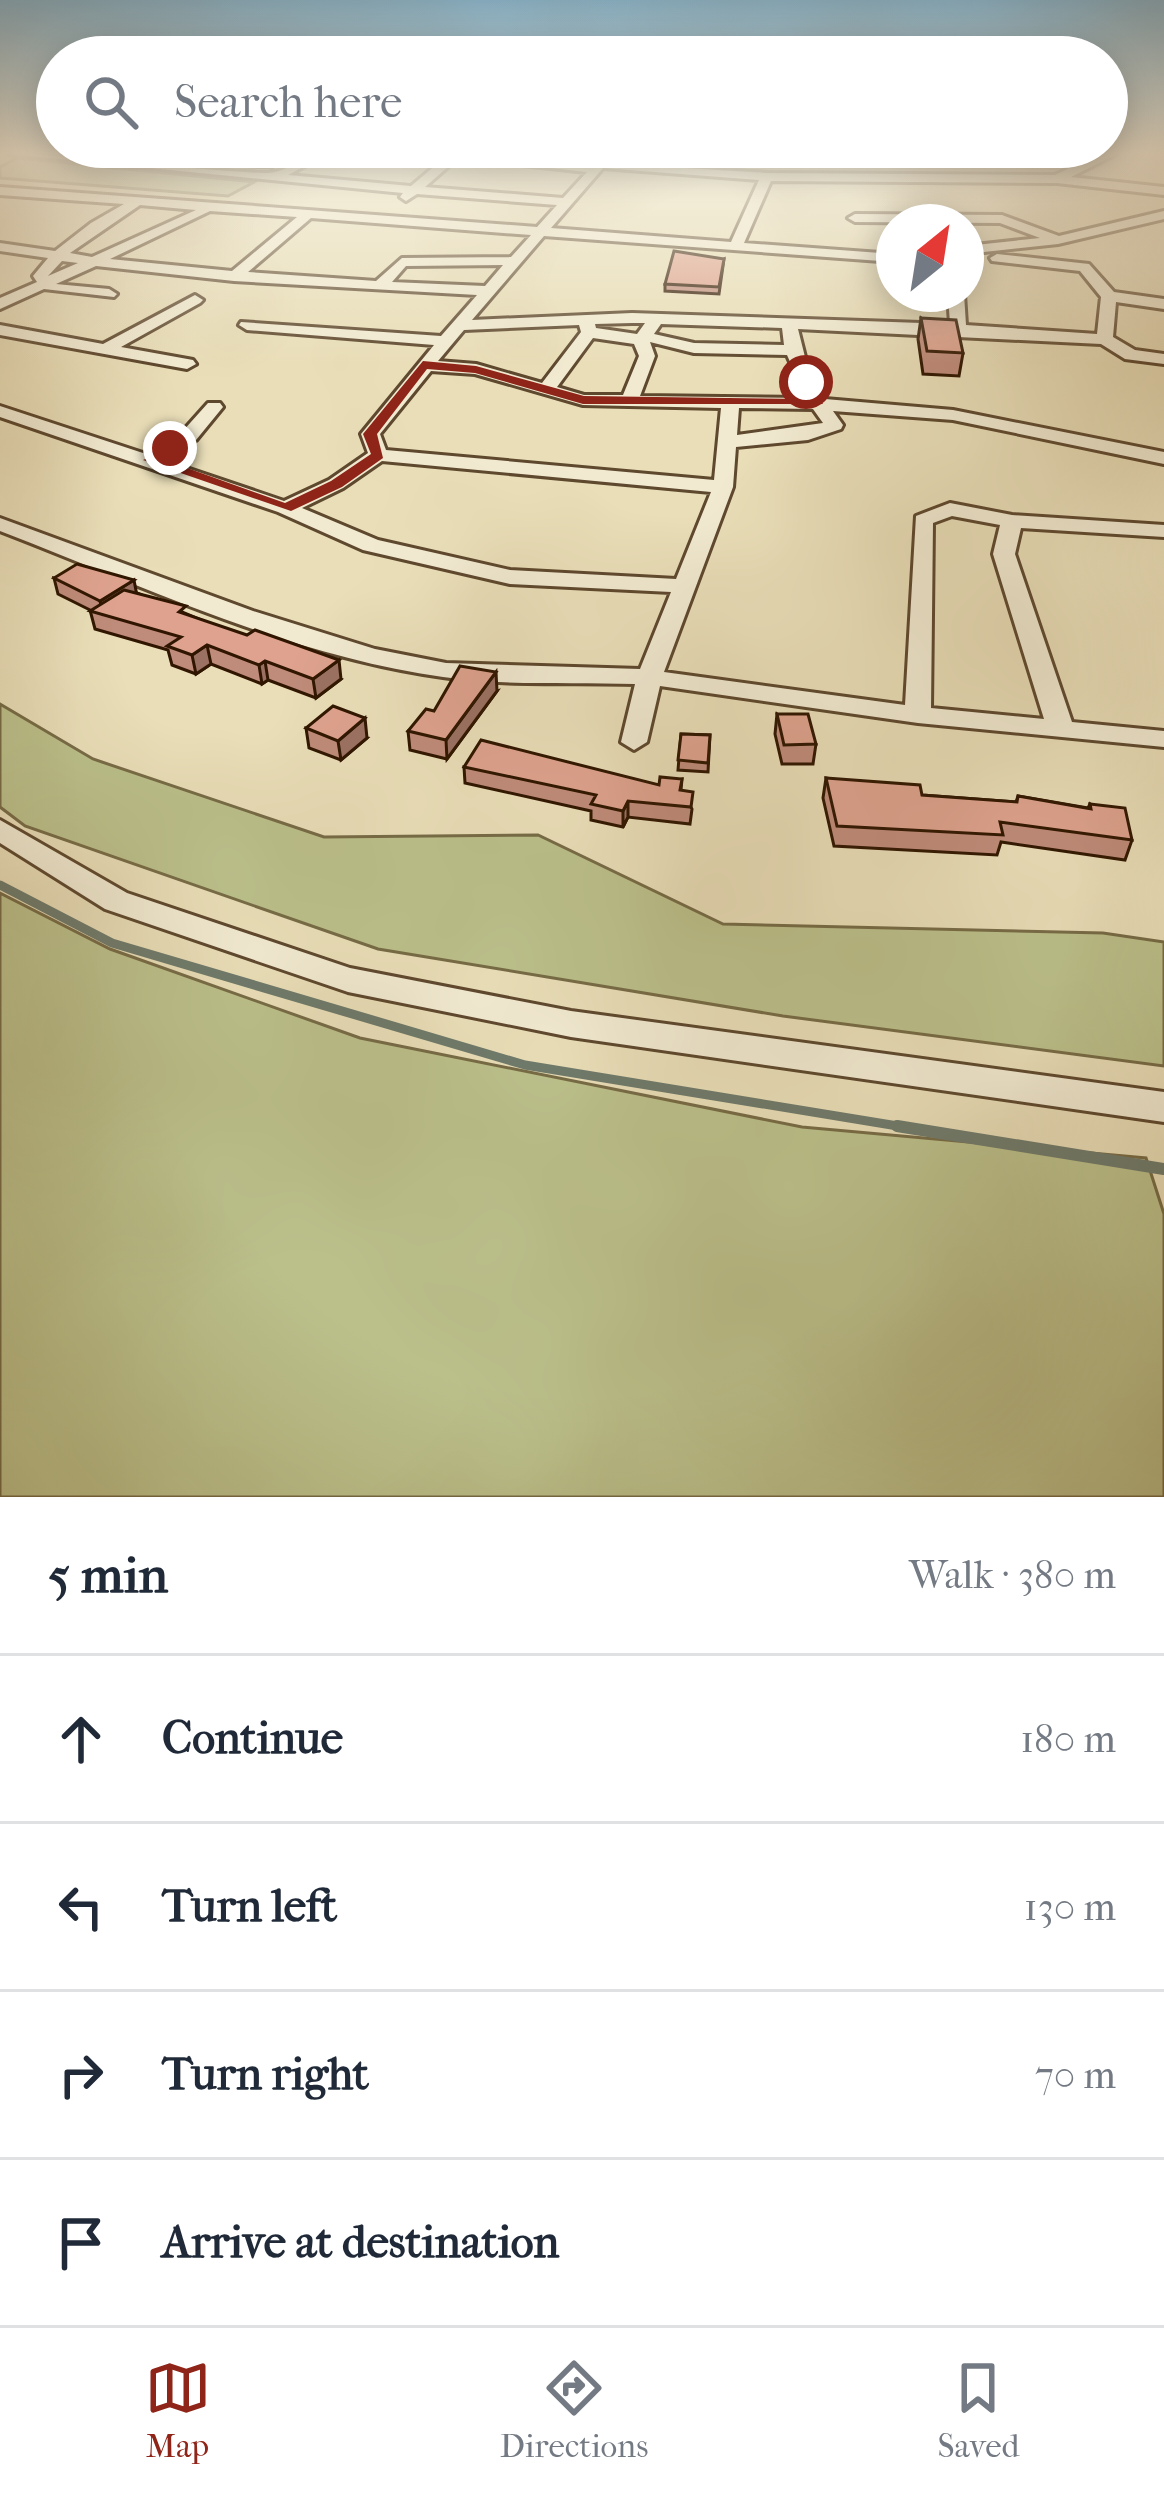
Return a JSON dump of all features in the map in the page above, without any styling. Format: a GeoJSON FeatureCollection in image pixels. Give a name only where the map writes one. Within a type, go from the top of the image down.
{"type":"FeatureCollection","features":[{"type":"Feature","properties":{"kind":"street"},"geometry":{"type":"LineString","coordinates":[[98,224],[58,255],[40,276],[46,284],[109,294]]}},
{"type":"Feature","properties":{"kind":"street"},"geometry":{"type":"LineString","coordinates":[[0,304],[176,224]]}},
{"type":"Feature","properties":{"kind":"street"},"geometry":{"type":"LineString","coordinates":[[234,277],[297,224]]}},
{"type":"Feature","properties":{"kind":"street"},"geometry":{"type":"LineString","coordinates":[[430,224],[876,253]]}},
{"type":"Feature","properties":{"kind":"street"},"geometry":{"type":"LineString","coordinates":[[472,224],[876,253]]}},
{"type":"Feature","properties":{"kind":"street"},"geometry":{"type":"LineString","coordinates":[[378,455],[370,434],[442,340],[549,224]]}},
{"type":"Feature","properties":{"kind":"street"},"geometry":{"type":"LineString","coordinates":[[736,243],[745,224]]}},
{"type":"Feature","properties":{"kind":"street"},"geometry":{"type":"LineString","coordinates":[[1015,224],[1058,240]]}},
{"type":"Feature","properties":{"kind":"street"},"geometry":{"type":"LineString","coordinates":[[984,250],[1126,224]]}},
{"type":"Feature","properties":{"kind":"street"},"geometry":{"type":"LineString","coordinates":[[994,256],[1160,230]]}},
{"type":"Feature","properties":{"kind":"street"},"geometry":{"type":"LineString","coordinates":[[0,248],[283,282],[489,291]]}},
{"type":"Feature","properties":{"kind":"street"},"geometry":{"type":"LineString","coordinates":[[984,254],[1084,267],[1109,296],[1164,304]]}},
{"type":"Feature","properties":{"kind":"street"},"geometry":{"type":"LineString","coordinates":[[380,286],[401,262],[515,261]]}},
{"type":"Feature","properties":{"kind":"street"},"geometry":{"type":"LineString","coordinates":[[1105,340],[1109,296]]}},
{"type":"Feature","properties":{"kind":"street"},"geometry":{"type":"LineString","coordinates":[[105,350],[195,301]]}},
{"type":"Feature","properties":{"kind":"street"},"geometry":{"type":"LineString","coordinates":[[957,312],[958,330]]}},
{"type":"Feature","properties":{"kind":"street"},"geometry":{"type":"LineString","coordinates":[[459,325],[648,332],[789,323],[958,330],[1105,340],[1131,356],[1164,359]]}},
{"type":"Feature","properties":{"kind":"street"},"geometry":{"type":"LineString","coordinates":[[726,442],[808,434],[834,424],[817,404],[791,350],[789,323]]}},
{"type":"Feature","properties":{"kind":"street"},"geometry":{"type":"LineString","coordinates":[[247,325],[442,340]]}},
{"type":"Feature","properties":{"kind":"street"},"geometry":{"type":"LineString","coordinates":[[545,391],[588,327]]}},
{"type":"Feature","properties":{"kind":"street"},"geometry":{"type":"LineString","coordinates":[[0,330],[188,364]]}},
{"type":"Feature","properties":{"kind":"street"},"geometry":{"type":"LineString","coordinates":[[648,332],[694,348],[791,350]]}},
{"type":"Feature","properties":{"kind":"street"},"geometry":{"type":"LineString","coordinates":[[629,401],[646,356],[648,332]]}},
{"type":"Feature","properties":{"kind":"street"},"geometry":{"type":"LineString","coordinates":[[423,365],[476,369],[583,400],[817,404],[1006,422],[1164,458]]}},
{"type":"Feature","properties":{"kind":"street"},"geometry":{"type":"LineString","coordinates":[[634,742],[649,677],[723,487],[730,404]]}},
{"type":"Feature","properties":{"kind":"street"},"geometry":{"type":"LineString","coordinates":[[150,460],[189,436],[214,406]]}},
{"type":"Feature","properties":{"kind":"street"},"geometry":{"type":"LineString","coordinates":[[0,410],[285,508],[348,538],[510,577],[681,586]]}},
{"type":"Feature","properties":{"kind":"street"},"geometry":{"type":"LineString","coordinates":[[285,508],[337,484],[378,455],[723,487]]}},
{"type":"Feature","properties":{"kind":"street"},"geometry":{"type":"LineString","coordinates":[[918,715],[923,520],[950,509],[1012,521],[1164,530]]}},
{"type":"Feature","properties":{"kind":"street"},"geometry":{"type":"LineString","coordinates":[[1012,521],[1004,554],[1061,730]]}},
{"type":"Feature","properties":{"kind":"street"},"geometry":{"type":"LineString","coordinates":[[0,524],[245,616],[371,656],[446,670],[649,677],[918,715],[1164,739]]}},
{"type":"Feature","properties":{"kind":"street"},"geometry":{"type":"LineString","coordinates":[[0,830],[116,901],[348,980],[571,1024],[1164,1107]]}},
{"type":"Feature","properties":{"kind":"green space"},"geometry":{"type":"Polygon","coordinates":[[[0,704],[93,759],[324,837],[538,835],[723,924],[1103,933],[1164,942],[1164,1066],[783,1016],[378,949],[25,826],[0,807],[0,704]]]}},
{"type":"Feature","properties":{"kind":"green space"},"geometry":{"type":"Polygon","coordinates":[[[0,893],[110,949],[360,1038],[802,1127],[1146,1158],[1164,1214],[1164,1497],[0,1497],[0,893]]]}},
{"type":"Feature","properties":{"kind":"building"},"geometry":{"type":"Polygon","coordinates":[[[674,251],[724,259],[719,287],[665,284],[674,251]]]}},
{"type":"Feature","properties":{"kind":"building"},"geometry":{"type":"Polygon","coordinates":[[[921,318],[956,320],[963,353],[927,351],[921,318]]]}},
{"type":"Feature","properties":{"kind":"building"},"geometry":{"type":"Polygon","coordinates":[[[77,564],[134,580],[100,601],[54,578],[77,564]]]}},
{"type":"Feature","properties":{"kind":"building"},"geometry":{"type":"Polygon","coordinates":[[[124,590],[186,606],[179,612],[247,635],[255,630],[339,660],[313,679],[207,645],[192,655],[167,646],[181,637],[90,611],[124,590]]]}},
{"type":"Feature","properties":{"kind":"building"},"geometry":{"type":"Polygon","coordinates":[[[460,666],[496,672],[446,740],[408,731],[426,709],[434,711],[460,666]]]}},
{"type":"Feature","properties":{"kind":"building"},"geometry":{"type":"Polygon","coordinates":[[[333,706],[365,718],[338,741],[306,728],[333,706]]]}},
{"type":"Feature","properties":{"kind":"building"},"geometry":{"type":"Polygon","coordinates":[[[777,714],[808,714],[816,744],[784,745],[777,714]]]}},
{"type":"Feature","properties":{"kind":"building"},"geometry":{"type":"Polygon","coordinates":[[[681,734],[710,735],[708,763],[678,760],[681,734]]]}},
{"type":"Feature","properties":{"kind":"building"},"geometry":{"type":"Polygon","coordinates":[[[481,740],[659,785],[660,777],[682,779],[680,790],[693,792],[691,807],[628,801],[623,811],[591,804],[596,795],[464,767],[481,740]]]}},
{"type":"Feature","properties":{"kind":"building"},"geometry":{"type":"Polygon","coordinates":[[[826,778],[920,785],[922,795],[1017,802],[1018,796],[1091,809],[1090,804],[1125,808],[1132,840],[1000,822],[1003,835],[837,826],[826,778]]]}},
{"type":"Feature","properties":{"kind":"waterway"},"geometry":{"type":"LineString","coordinates":[[0,885],[112,943],[525,1065],[916,1129]]}},
{"type":"Feature","properties":{"kind":"waterway"},"geometry":{"type":"LineString","coordinates":[[897,1126],[1164,1169]]}},
{"type":"Feature","properties":{"kind":"route"},"geometry":{"type":"LineString","coordinates":[[170,448],[150,460],[285,508],[337,484],[378,455],[370,434],[423,365],[476,369],[583,400],[817,404],[806,382]]}}]}
